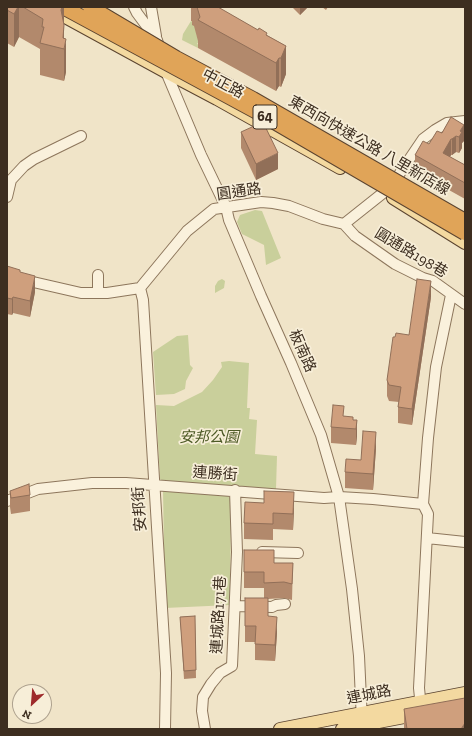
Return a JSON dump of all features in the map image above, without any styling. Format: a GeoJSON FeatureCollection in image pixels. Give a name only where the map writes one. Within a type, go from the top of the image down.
{"type":"FeatureCollection","features":[{"type":"Feature","properties":{"kind":"highway","name":"東西向快速公路 八里新店線"},"geometry":{"type":"LineString","coordinates":[[63,7],[259,114],[465,232]]}},
{"type":"Feature","properties":{"kind":"highway","name":"東西向快速公路 八里新店線"},"geometry":{"type":"LineString","coordinates":[[90,7],[169,54],[266,107],[465,221]]}},
{"type":"Feature","properties":{"kind":"main road","name":"中正路"},"geometry":{"type":"LineString","coordinates":[[47,7],[217,99],[421,199],[465,225]]}},
{"type":"Feature","properties":{"kind":"main road","name":"中正路"},"geometry":{"type":"LineString","coordinates":[[76,7],[223,88],[391,184],[465,214]]}},
{"type":"Feature","properties":{"kind":"main road","name":"中正路"},"geometry":{"type":"LineString","coordinates":[[100,7],[157,40],[391,184],[465,243]]}},
{"type":"Feature","properties":{"kind":"main road","name":"連城路"},"geometry":{"type":"LineString","coordinates":[[342,729],[420,702],[465,693]]}},
{"type":"Feature","properties":{"kind":"main road","name":"連城路"},"geometry":{"type":"LineString","coordinates":[[280,729],[362,722],[425,713]]}},
{"type":"Feature","properties":{"kind":"street","name":"板南路"},"geometry":{"type":"LineString","coordinates":[[134,7],[157,40],[166,72],[201,155],[226,207],[229,220],[321,435],[340,497],[359,656],[362,722]]}},
{"type":"Feature","properties":{"kind":"street"},"geometry":{"type":"LineString","coordinates":[[151,7],[157,40]]}},
{"type":"Feature","properties":{"kind":"street"},"geometry":{"type":"LineString","coordinates":[[344,224],[391,184],[424,139],[435,130],[448,123],[465,121]]}},
{"type":"Feature","properties":{"kind":"street"},"geometry":{"type":"LineString","coordinates":[[7,197],[11,180],[24,166],[34,158],[81,136]]}},
{"type":"Feature","properties":{"kind":"street","name":"圓通路"},"geometry":{"type":"LineString","coordinates":[[140,288],[187,231],[214,209],[261,202],[273,203],[289,206],[323,219],[344,224]]}},
{"type":"Feature","properties":{"kind":"street","name":"圓通路198巷"},"geometry":{"type":"LineString","coordinates":[[344,224],[355,236],[396,264],[423,278],[433,281],[465,304]]}},
{"type":"Feature","properties":{"kind":"street"},"geometry":{"type":"LineString","coordinates":[[98,275],[98,293]]}},
{"type":"Feature","properties":{"kind":"street"},"geometry":{"type":"LineString","coordinates":[[7,276],[81,293],[98,293],[140,288]]}},
{"type":"Feature","properties":{"kind":"street","name":"安邦街"},"geometry":{"type":"LineString","coordinates":[[140,288],[143,300],[166,673],[165,729]]}},
{"type":"Feature","properties":{"kind":"street"},"geometry":{"type":"LineString","coordinates":[[425,713],[420,702],[419,688],[428,514],[423,504],[428,438],[436,367],[451,295]]}},
{"type":"Feature","properties":{"kind":"street","name":"連勝街"},"geometry":{"type":"LineString","coordinates":[[7,501],[38,489],[92,483],[154,484],[324,498],[340,497],[423,504]]}},
{"type":"Feature","properties":{"kind":"street","name":"連城路171巷"},"geometry":{"type":"LineString","coordinates":[[205,729],[202,711],[203,697],[220,673],[232,666],[234,606],[245,552],[235,490]]}},
{"type":"Feature","properties":{"kind":"street"},"geometry":{"type":"LineString","coordinates":[[426,538],[465,542]]}},
{"type":"Feature","properties":{"kind":"street"},"geometry":{"type":"LineString","coordinates":[[245,552],[298,553]]}},
{"type":"Feature","properties":{"kind":"street"},"geometry":{"type":"LineString","coordinates":[[234,606],[272,607],[285,604]]}},
{"type":"Feature","properties":{"kind":"green space"},"geometry":{"type":"Polygon","coordinates":[[[191,21],[194,22],[197,36],[199,36],[200,40],[197,44],[200,45],[198,48],[182,40],[183,34],[191,21]]]}},
{"type":"Feature","properties":{"kind":"green space"},"geometry":{"type":"Polygon","coordinates":[[[255,210],[262,211],[281,258],[266,265],[264,245],[242,234],[237,222],[240,215],[255,210]]]}},
{"type":"Feature","properties":{"kind":"green space"},"geometry":{"type":"Polygon","coordinates":[[[222,279],[225,281],[224,288],[215,293],[215,286],[218,281],[222,279]]]}},
{"type":"Feature","properties":{"kind":"green space"},"geometry":{"type":"Polygon","coordinates":[[[188,335],[190,365],[193,368],[186,381],[185,389],[174,394],[156,395],[153,352],[177,336],[188,335]]]}},
{"type":"Feature","properties":{"kind":"green space","name":"安邦公園"},"geometry":{"type":"Polygon","coordinates":[[[229,361],[249,363],[247,408],[250,408],[249,419],[257,420],[255,454],[277,456],[276,489],[162,481],[160,479],[156,405],[174,406],[202,392],[222,367],[221,362],[229,361]]]}},
{"type":"Feature","properties":{"kind":"green space","name":"安邦公園"},"geometry":{"type":"Polygon","coordinates":[[[163,490],[229,496],[231,501],[230,605],[165,608],[163,490]]]}},
{"type":"Feature","properties":{"kind":"building"},"geometry":{"type":"Polygon","coordinates":[[[7,7],[18,7],[14,14],[7,10],[7,7]]]}},
{"type":"Feature","properties":{"kind":"building"},"geometry":{"type":"Polygon","coordinates":[[[23,7],[62,7],[61,10],[64,25],[63,38],[66,39],[64,49],[40,43],[44,27],[42,27],[43,19],[23,7]]]}},
{"type":"Feature","properties":{"kind":"building"},"geometry":{"type":"Polygon","coordinates":[[[197,7],[218,7],[258,30],[259,28],[267,33],[266,35],[286,46],[281,58],[279,58],[276,63],[198,20],[200,17],[197,7]]]}},
{"type":"Feature","properties":{"kind":"building"},"geometry":{"type":"Polygon","coordinates":[[[451,117],[464,125],[460,131],[462,132],[459,137],[456,136],[451,139],[443,153],[465,165],[465,183],[415,155],[423,141],[429,144],[437,131],[442,133],[451,117]]]}},
{"type":"Feature","properties":{"kind":"building"},"geometry":{"type":"Polygon","coordinates":[[[263,122],[278,153],[256,164],[241,132],[263,122]]]}},
{"type":"Feature","properties":{"kind":"building"},"geometry":{"type":"Polygon","coordinates":[[[7,266],[20,270],[20,272],[35,276],[30,301],[13,297],[12,299],[7,298],[7,266]]]}},
{"type":"Feature","properties":{"kind":"building"},"geometry":{"type":"Polygon","coordinates":[[[417,279],[431,281],[412,409],[398,407],[401,387],[389,385],[387,380],[393,337],[395,337],[396,333],[409,335],[417,279]]]}},
{"type":"Feature","properties":{"kind":"building"},"geometry":{"type":"Polygon","coordinates":[[[333,405],[344,406],[343,416],[353,417],[353,420],[357,420],[356,429],[331,427],[333,405]]]}},
{"type":"Feature","properties":{"kind":"building"},"geometry":{"type":"Polygon","coordinates":[[[363,431],[376,432],[373,474],[345,472],[346,459],[361,460],[363,431]]]}},
{"type":"Feature","properties":{"kind":"building"},"geometry":{"type":"Polygon","coordinates":[[[29,484],[30,495],[11,498],[10,491],[29,484]]]}},
{"type":"Feature","properties":{"kind":"building"},"geometry":{"type":"Polygon","coordinates":[[[264,491],[294,492],[293,514],[273,513],[273,524],[244,523],[245,502],[264,503],[264,491]]]}},
{"type":"Feature","properties":{"kind":"building"},"geometry":{"type":"Polygon","coordinates":[[[244,550],[274,550],[274,563],[293,563],[292,584],[284,582],[264,583],[264,572],[244,572],[244,550]]]}},
{"type":"Feature","properties":{"kind":"building"},"geometry":{"type":"Polygon","coordinates":[[[245,598],[268,598],[268,616],[277,617],[275,645],[255,644],[256,626],[245,626],[245,598]]]}},
{"type":"Feature","properties":{"kind":"building"},"geometry":{"type":"Polygon","coordinates":[[[195,616],[196,670],[184,671],[180,617],[195,616]]]}},
{"type":"Feature","properties":{"kind":"building"},"geometry":{"type":"Polygon","coordinates":[[[465,698],[465,723],[461,729],[407,729],[404,709],[465,698]]]}}]}
